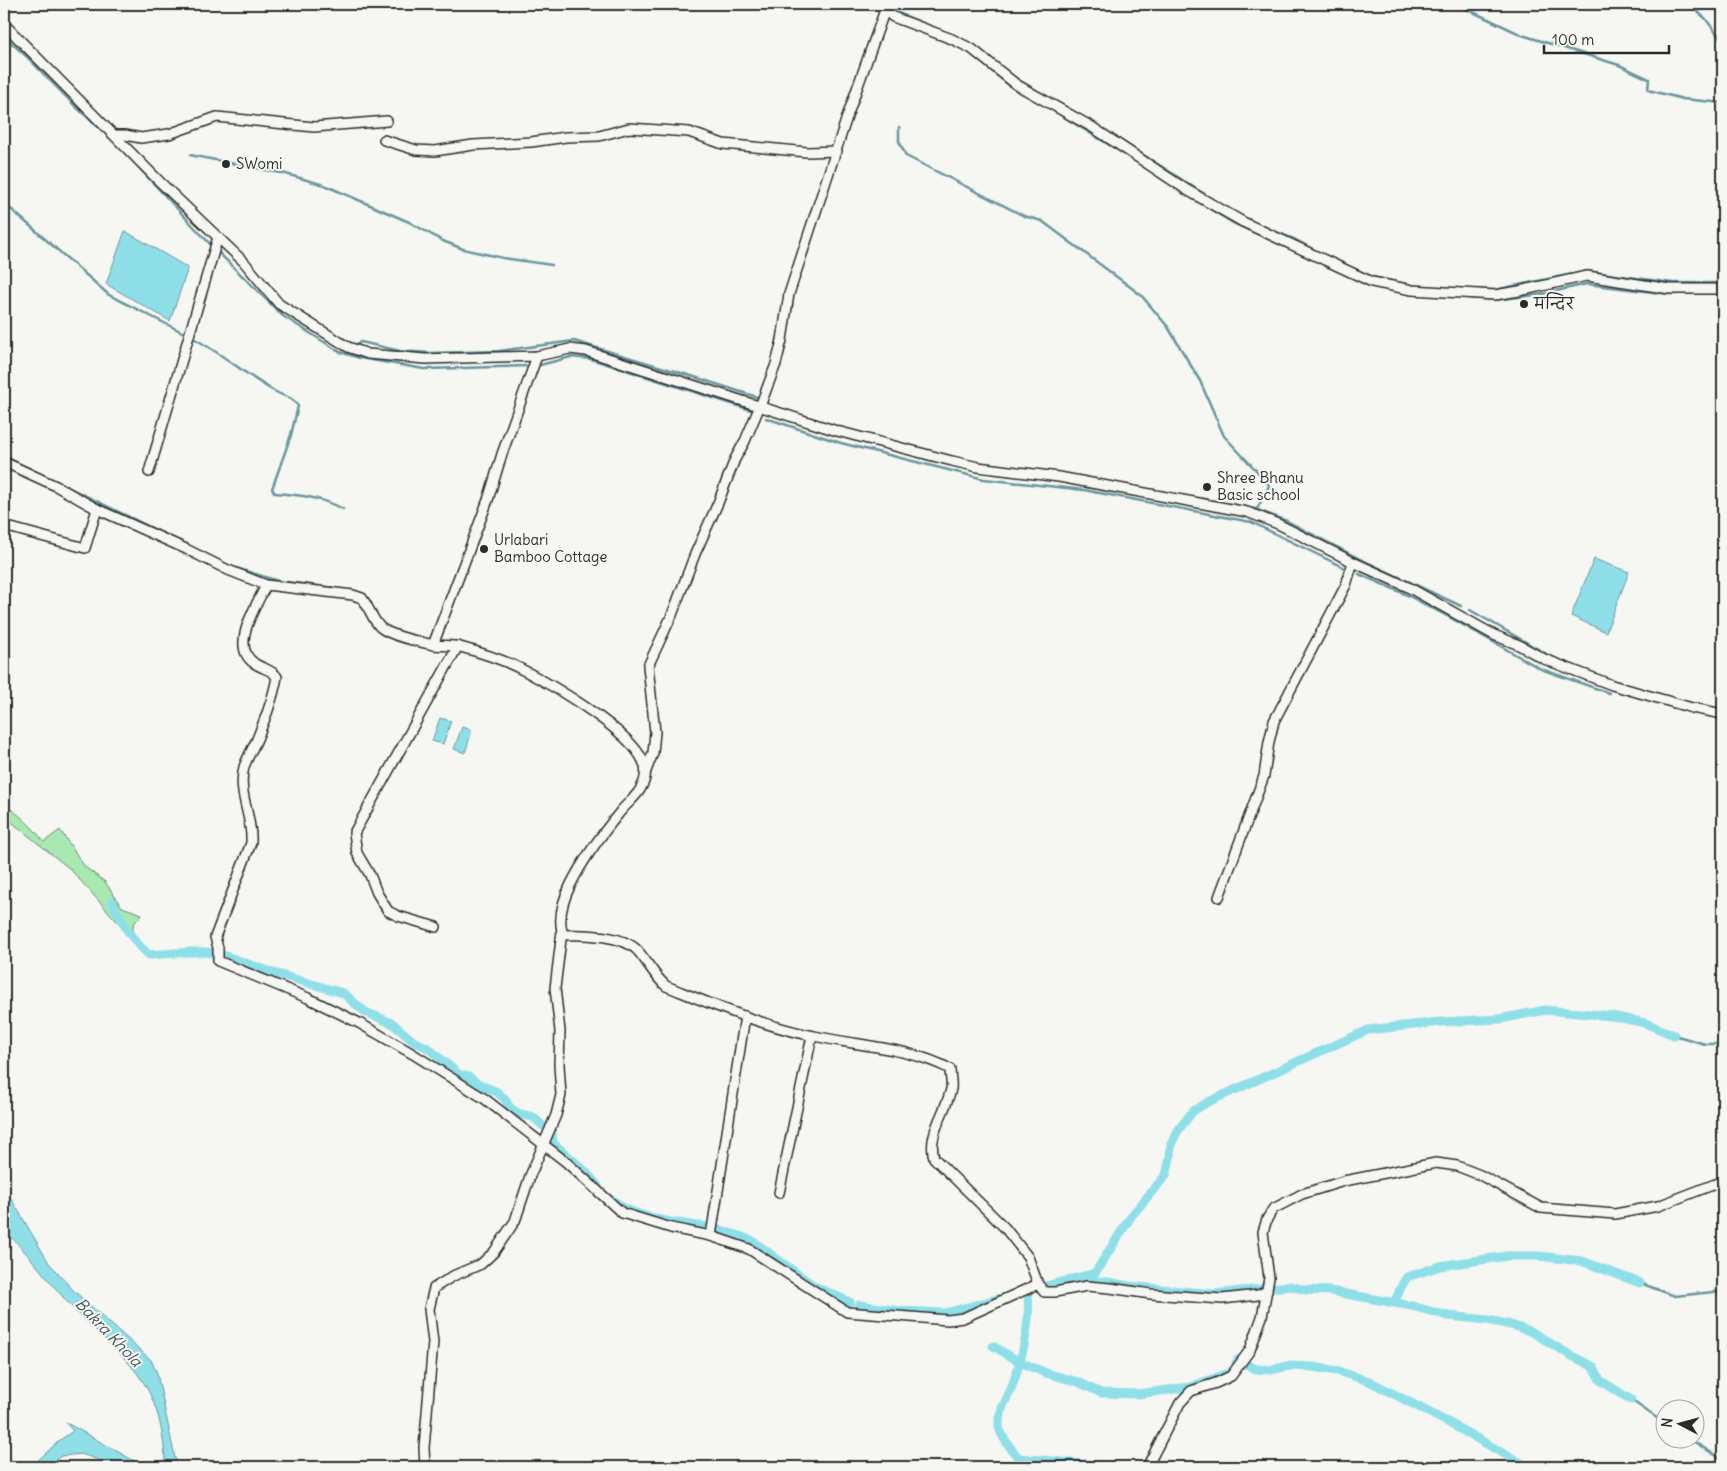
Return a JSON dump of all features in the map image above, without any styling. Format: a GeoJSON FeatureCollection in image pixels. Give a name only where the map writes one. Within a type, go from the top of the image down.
{"type":"FeatureCollection","features":[{"type":"Feature","properties":{"kind":"street"},"geometry":{"type":"LineString","coordinates":[[425,1467],[424,1448],[433,1342],[428,1309],[434,1288],[453,1276],[481,1264],[494,1252],[515,1221],[530,1176],[556,1115],[561,1095],[559,1065],[560,1032],[555,988],[562,931],[560,923],[565,896],[582,863],[621,811],[637,795],[642,786],[653,753],[655,732],[648,666],[675,607],[695,554],[735,459],[745,441],[776,364],[782,340],[789,294],[848,114],[886,7]]}},
{"type":"Feature","properties":{"kind":"street"},"geometry":{"type":"LineString","coordinates":[[886,7],[893,17],[972,49],[1017,85],[1092,127],[1187,190],[1243,222],[1372,282],[1412,290],[1495,295],[1587,276],[1670,289],[1723,289]]}},
{"type":"Feature","properties":{"kind":"street"},"geometry":{"type":"LineString","coordinates":[[4,24],[160,182],[244,262],[279,304],[341,343],[368,354],[425,359],[537,356],[570,349],[586,351],[727,395],[759,408],[873,442],[952,462],[1067,479],[1247,512],[1278,524],[1408,587],[1494,635],[1519,645],[1544,659],[1612,685],[1692,708],[1723,714]]}},
{"type":"Feature","properties":{"kind":"street"},"geometry":{"type":"LineString","coordinates":[[115,135],[141,138],[169,134],[217,117],[314,127],[387,121]]}},
{"type":"Feature","properties":{"kind":"street"},"geometry":{"type":"LineString","coordinates":[[384,140],[416,150],[435,151],[566,137],[599,136],[629,128],[689,132],[723,144],[807,152],[837,151]]}},
{"type":"Feature","properties":{"kind":"street"},"geometry":{"type":"LineString","coordinates":[[149,472],[218,237]]}},
{"type":"Feature","properties":{"kind":"street"},"geometry":{"type":"LineString","coordinates":[[433,645],[488,500],[502,454],[537,356]]}},
{"type":"Feature","properties":{"kind":"street"},"geometry":{"type":"LineString","coordinates":[[4,462],[56,486],[97,509],[228,570],[266,585],[358,596],[362,598],[375,621],[389,632],[433,645],[458,646],[514,665],[558,688],[598,716],[629,741],[643,760],[646,771]]}},
{"type":"Feature","properties":{"kind":"street"},"geometry":{"type":"LineString","coordinates":[[4,526],[85,548],[97,509]]}},
{"type":"Feature","properties":{"kind":"street"},"geometry":{"type":"LineString","coordinates":[[1220,897],[1264,776],[1274,721],[1346,586],[1353,562]]}},
{"type":"Feature","properties":{"kind":"street"},"geometry":{"type":"LineString","coordinates":[[266,585],[245,632],[243,647],[253,663],[274,673],[277,677],[274,694],[244,768],[242,782],[243,800],[252,829],[251,843],[215,937],[218,948],[217,958],[220,963],[308,998],[367,1027],[485,1099],[544,1145],[622,1213],[671,1228],[711,1236],[749,1249],[847,1312],[948,1320],[963,1318],[1038,1284]]}},
{"type":"Feature","properties":{"kind":"street"},"geometry":{"type":"LineString","coordinates":[[436,927],[398,916],[388,911],[357,853],[354,833],[458,646]]}},
{"type":"Feature","properties":{"kind":"street"},"geometry":{"type":"LineString","coordinates":[[562,931],[563,935],[606,936],[628,943],[637,950],[656,978],[666,986],[745,1016],[779,1028],[812,1036],[897,1051],[925,1058],[950,1069],[951,1088],[934,1133],[931,1148],[934,1158],[1005,1228],[1028,1257],[1038,1284],[1044,1292],[1087,1286],[1222,1299],[1263,1293]]}},
{"type":"Feature","properties":{"kind":"street"},"geometry":{"type":"LineString","coordinates":[[711,1236],[745,1016]]}},
{"type":"Feature","properties":{"kind":"street"},"geometry":{"type":"LineString","coordinates":[[779,1193],[812,1036]]}},
{"type":"Feature","properties":{"kind":"street"},"geometry":{"type":"LineString","coordinates":[[1147,1467],[1180,1403],[1191,1391],[1231,1376],[1246,1355],[1259,1327],[1264,1304],[1263,1293],[1269,1278],[1263,1232],[1266,1218],[1274,1209],[1302,1194],[1344,1181],[1436,1164],[1457,1166],[1480,1175],[1541,1208],[1616,1214],[1658,1206],[1723,1182]]}},
{"type":"Feature","properties":{"kind":"green space"},"geometry":{"type":"Polygon","coordinates":[[[4,804],[26,821],[44,842],[60,830],[85,867],[105,882],[122,907],[142,914],[133,925],[133,939],[70,869],[4,816],[4,804]]]}},
{"type":"Feature","properties":{"kind":"water"},"geometry":{"type":"Polygon","coordinates":[[[125,231],[188,268],[170,321],[106,284],[125,231]]]}},
{"type":"Feature","properties":{"kind":"water"},"geometry":{"type":"Polygon","coordinates":[[[1594,559],[1629,572],[1606,632],[1571,616],[1594,559]]]}},
{"type":"Feature","properties":{"kind":"water"},"geometry":{"type":"Polygon","coordinates":[[[440,718],[451,721],[443,744],[432,741],[440,718]]]}},
{"type":"Feature","properties":{"kind":"water"},"geometry":{"type":"Polygon","coordinates":[[[462,727],[472,730],[465,753],[454,749],[462,727]]]}},
{"type":"Feature","properties":{"kind":"water","name":"Bakra Khola"},"geometry":{"type":"Polygon","coordinates":[[[4,1193],[12,1200],[49,1263],[73,1290],[151,1360],[157,1373],[175,1458],[179,1467],[165,1467],[164,1446],[157,1413],[144,1383],[137,1373],[120,1353],[73,1308],[22,1248],[4,1230],[4,1193]]]}},
{"type":"Feature","properties":{"kind":"water"},"geometry":{"type":"Polygon","coordinates":[[[65,1422],[145,1467],[111,1467],[81,1454],[61,1456],[47,1467],[31,1467],[60,1440],[73,1431],[65,1422]]]}},
{"type":"Feature","properties":{"kind":"waterway"},"geometry":{"type":"LineString","coordinates":[[869,4],[877,6]]}},
{"type":"Feature","properties":{"kind":"waterway"},"geometry":{"type":"LineString","coordinates":[[1456,4],[1522,35],[1619,65],[1649,79],[1648,90],[1683,99],[1723,103]]}},
{"type":"Feature","properties":{"kind":"waterway"},"geometry":{"type":"LineString","coordinates":[[1688,4],[1705,18],[1723,42]]}},
{"type":"Feature","properties":{"kind":"waterway"},"geometry":{"type":"LineString","coordinates":[[898,13],[943,31]]}},
{"type":"Feature","properties":{"kind":"waterway"},"geometry":{"type":"LineString","coordinates":[[899,24],[957,46]]}},
{"type":"Feature","properties":{"kind":"waterway"},"geometry":{"type":"LineString","coordinates":[[4,36],[109,137]]}},
{"type":"Feature","properties":{"kind":"waterway"},"geometry":{"type":"LineString","coordinates":[[967,50],[1015,89]]}},
{"type":"Feature","properties":{"kind":"waterway"},"geometry":{"type":"LineString","coordinates":[[1012,76],[1081,116]]}},
{"type":"Feature","properties":{"kind":"waterway"},"geometry":{"type":"LineString","coordinates":[[1059,114],[1137,162]]}},
{"type":"Feature","properties":{"kind":"waterway"},"geometry":{"type":"LineString","coordinates":[[899,127],[899,141],[906,156],[1024,216],[1042,221],[1141,295],[1168,327],[1200,381],[1224,436],[1268,483],[1269,486],[1257,509]]}},
{"type":"Feature","properties":{"kind":"waterway"},"geometry":{"type":"LineString","coordinates":[[1103,129],[1212,199]]}},
{"type":"Feature","properties":{"kind":"waterway"},"geometry":{"type":"LineString","coordinates":[[127,155],[211,245]]}},
{"type":"Feature","properties":{"kind":"waterway"},"geometry":{"type":"LineString","coordinates":[[190,155],[286,174],[324,185],[409,222],[443,241],[463,249],[503,258],[552,265]]}},
{"type":"Feature","properties":{"kind":"waterway"},"geometry":{"type":"LineString","coordinates":[[1190,197],[1233,223],[1289,248]]}},
{"type":"Feature","properties":{"kind":"waterway"},"geometry":{"type":"LineString","coordinates":[[4,203],[109,295],[186,334]]}},
{"type":"Feature","properties":{"kind":"waterway"},"geometry":{"type":"LineString","coordinates":[[1258,224],[1296,240],[1326,256]]}},
{"type":"Feature","properties":{"kind":"waterway"},"geometry":{"type":"LineString","coordinates":[[218,252],[283,316],[340,352],[360,358],[424,369],[530,366]]}},
{"type":"Feature","properties":{"kind":"waterway"},"geometry":{"type":"LineString","coordinates":[[1356,270],[1373,277],[1415,286]]}},
{"type":"Feature","properties":{"kind":"waterway"},"geometry":{"type":"LineString","coordinates":[[1461,289],[1494,290],[1587,271],[1672,283],[1723,283]]}},
{"type":"Feature","properties":{"kind":"waterway"},"geometry":{"type":"LineString","coordinates":[[1432,295],[1495,300],[1543,294],[1587,284],[1669,294],[1709,293]]}},
{"type":"Feature","properties":{"kind":"waterway"},"geometry":{"type":"LineString","coordinates":[[191,337],[265,386],[291,399],[298,406],[291,435],[272,489],[275,493],[310,497],[343,509]]}},
{"type":"Feature","properties":{"kind":"waterway"},"geometry":{"type":"LineString","coordinates":[[354,345],[361,342],[400,351],[430,353],[499,351],[574,341],[760,398]]}},
{"type":"Feature","properties":{"kind":"waterway"},"geometry":{"type":"LineString","coordinates":[[536,366],[571,357],[591,359],[754,411]]}},
{"type":"Feature","properties":{"kind":"waterway"},"geometry":{"type":"LineString","coordinates":[[766,418],[841,443],[984,479],[1084,490],[1251,522],[1347,569]]}},
{"type":"Feature","properties":{"kind":"waterway"},"geometry":{"type":"LineString","coordinates":[[4,456],[230,566],[278,581],[335,588]]}},
{"type":"Feature","properties":{"kind":"waterway"},"geometry":{"type":"LineString","coordinates":[[1232,505],[1255,509],[1287,521],[1360,559],[1461,606]]}},
{"type":"Feature","properties":{"kind":"waterway"},"geometry":{"type":"LineString","coordinates":[[1359,574],[1405,594],[1541,669],[1609,693]]}},
{"type":"Feature","properties":{"kind":"waterway"},"geometry":{"type":"LineString","coordinates":[[1470,610],[1550,656],[1605,678]]}},
{"type":"Feature","properties":{"kind":"waterway"},"geometry":{"type":"LineString","coordinates":[[112,901],[127,930],[149,955],[188,952],[206,952],[223,955],[274,973],[343,993],[365,1012],[392,1023],[413,1041],[428,1048],[458,1074],[469,1077],[478,1084],[497,1092],[505,1099],[510,1108],[520,1114],[533,1117],[543,1126]]}},
{"type":"Feature","properties":{"kind":"waterway"},"geometry":{"type":"LineString","coordinates":[[1046,1286],[1095,1273],[1132,1215],[1166,1175],[1171,1144],[1179,1129],[1193,1111],[1208,1102],[1368,1030],[1440,1022],[1500,1019],[1545,1010],[1612,1016],[1645,1023],[1674,1035]]}},
{"type":"Feature","properties":{"kind":"waterway"},"geometry":{"type":"LineString","coordinates":[[1674,1035],[1705,1044],[1723,1044]]}},
{"type":"Feature","properties":{"kind":"waterway"},"geometry":{"type":"LineString","coordinates":[[552,1134],[553,1143],[585,1171],[598,1186]]}},
{"type":"Feature","properties":{"kind":"waterway"},"geometry":{"type":"LineString","coordinates":[[613,1200],[621,1206],[644,1216],[707,1227]]}},
{"type":"Feature","properties":{"kind":"waterway"},"geometry":{"type":"LineString","coordinates":[[718,1229],[751,1240],[814,1286],[850,1302]]}},
{"type":"Feature","properties":{"kind":"waterway"},"geometry":{"type":"LineString","coordinates":[[1391,1303],[1395,1301],[1407,1277],[1440,1266],[1507,1256],[1539,1256],[1582,1261],[1640,1283]]}},
{"type":"Feature","properties":{"kind":"waterway"},"geometry":{"type":"LineString","coordinates":[[1079,1280],[1214,1294],[1290,1286],[1306,1290],[1330,1291],[1412,1306],[1448,1316],[1488,1320],[1532,1332],[1594,1367],[1600,1380],[1631,1400]]}},
{"type":"Feature","properties":{"kind":"waterway"},"geometry":{"type":"LineString","coordinates":[[1640,1283],[1675,1296],[1723,1291]]}},
{"type":"Feature","properties":{"kind":"waterway"},"geometry":{"type":"LineString","coordinates":[[1028,1294],[1029,1306],[1025,1342],[1015,1378],[1000,1416],[999,1426],[1001,1434],[1019,1458],[1114,1467]]}},
{"type":"Feature","properties":{"kind":"waterway"},"geometry":{"type":"LineString","coordinates":[[859,1305],[900,1311],[945,1313],[1001,1298]]}},
{"type":"Feature","properties":{"kind":"waterway"},"geometry":{"type":"LineString","coordinates":[[993,1346],[1020,1362],[1046,1373],[1078,1382],[1101,1393],[1138,1394],[1190,1387],[1229,1373]]}},
{"type":"Feature","properties":{"kind":"waterway"},"geometry":{"type":"LineString","coordinates":[[1236,1363],[1238,1360],[1256,1369],[1271,1370],[1288,1366],[1313,1367],[1337,1371],[1369,1381],[1528,1467]]}},
{"type":"Feature","properties":{"kind":"waterway"},"geometry":{"type":"LineString","coordinates":[[1631,1400],[1654,1416]]}},
{"type":"Feature","properties":{"kind":"waterway"},"geometry":{"type":"LineString","coordinates":[[1704,1448],[1723,1460]]}},
{"type":"Feature","properties":{"kind":"place","name":"SWomi"},"geometry":{"type":"Point","coordinates":[226,164]}},
{"type":"Feature","properties":{"kind":"place","name":"मन्दिर"},"geometry":{"type":"Point","coordinates":[1524,304]}},
{"type":"Feature","properties":{"kind":"place","name":"Shree Bhanu Basic school"},"geometry":{"type":"Point","coordinates":[1207,487]}},
{"type":"Feature","properties":{"kind":"place","name":"Urlabari Bamboo Cottage"},"geometry":{"type":"Point","coordinates":[484,549]}}]}
